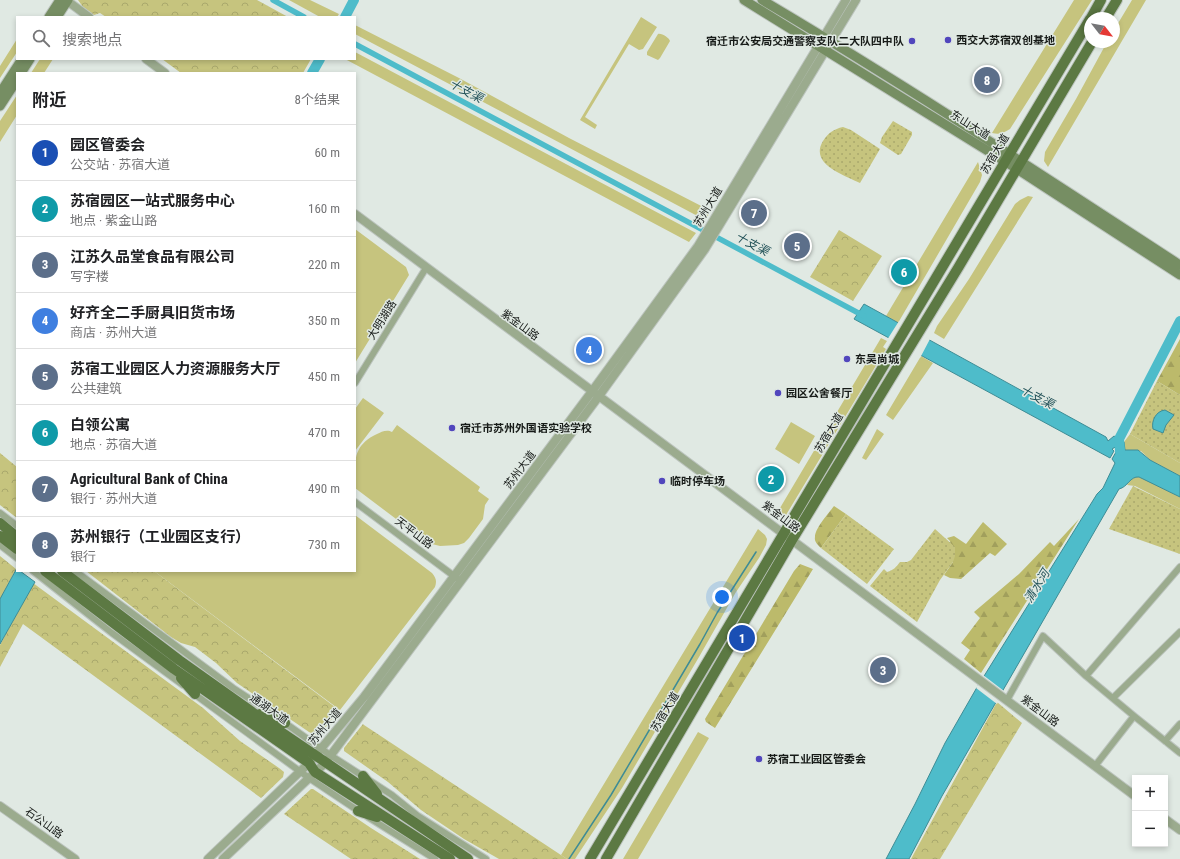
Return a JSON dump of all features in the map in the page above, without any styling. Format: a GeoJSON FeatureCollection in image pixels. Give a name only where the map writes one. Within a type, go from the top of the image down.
{"type":"FeatureCollection","features":[{"type":"Feature","properties":{"kind":"main road"},"geometry":{"type":"LineString","coordinates":[[50,16],[65,0]]}},
{"type":"Feature","properties":{"kind":"main road"},"geometry":{"type":"LineString","coordinates":[[57,16],[65,0]]}},
{"type":"Feature","properties":{"kind":"main road","name":"东山大道"},"geometry":{"type":"LineString","coordinates":[[744,0],[822,48],[1007,157],[1180,265]]}},
{"type":"Feature","properties":{"kind":"main road","name":"东山大道"},"geometry":{"type":"LineString","coordinates":[[762,0],[828,39],[1007,157]]}},
{"type":"Feature","properties":{"kind":"main road","name":"苏宿大道"},"geometry":{"type":"LineString","coordinates":[[1094,12],[1101,0]]}},
{"type":"Feature","properties":{"kind":"main road"},"geometry":{"type":"LineString","coordinates":[[1110,12],[1117,0]]}},
{"type":"Feature","properties":{"kind":"main road","name":"苏宿大道"},"geometry":{"type":"LineString","coordinates":[[590,859],[680,710],[893,348],[1084,28]]}},
{"type":"Feature","properties":{"kind":"main road","name":"苏宿大道"},"geometry":{"type":"LineString","coordinates":[[606,859],[792,540],[1020,165],[1088,48]]}},
{"type":"Feature","properties":{"kind":"main road"},"geometry":{"type":"LineString","coordinates":[[0,93],[21,60]]}},
{"type":"Feature","properties":{"kind":"main road"},"geometry":{"type":"LineString","coordinates":[[22,72],[29,60]]}},
{"type":"Feature","properties":{"kind":"main road"},"geometry":{"type":"LineString","coordinates":[[0,106],[16,82]]}},
{"type":"Feature","properties":{"kind":"main road","name":"东山大道"},"geometry":{"type":"LineString","coordinates":[[1020,165],[1180,275]]}},
{"type":"Feature","properties":{"kind":"main road"},"geometry":{"type":"LineString","coordinates":[[0,524],[16,536]]}},
{"type":"Feature","properties":{"kind":"main road"},"geometry":{"type":"LineString","coordinates":[[0,536],[16,548]]}},
{"type":"Feature","properties":{"kind":"main road","name":"通湖大道"},"geometry":{"type":"LineString","coordinates":[[46,572],[167,664],[315,756],[328,759],[383,802],[468,859]]}},
{"type":"Feature","properties":{"kind":"main road","name":"通湖大道"},"geometry":{"type":"LineString","coordinates":[[63,572],[179,660],[315,756]]}},
{"type":"Feature","properties":{"kind":"main road"},"geometry":{"type":"LineString","coordinates":[[167,664],[195,694]]}},
{"type":"Feature","properties":{"kind":"main road"},"geometry":{"type":"LineString","coordinates":[[249,710],[285,723]]}},
{"type":"Feature","properties":{"kind":"main road","name":"通湖大道"},"geometry":{"type":"LineString","coordinates":[[315,756],[312,775],[450,859]]}},
{"type":"Feature","properties":{"kind":"main road"},"geometry":{"type":"LineString","coordinates":[[363,776],[383,802]]}},
{"type":"Feature","properties":{"kind":"main road"},"geometry":{"type":"LineString","coordinates":[[358,811],[388,820]]}},
{"type":"Feature","properties":{"kind":"main road"},"geometry":{"type":"LineString","coordinates":[[425,844],[436,859]]}},
{"type":"Feature","properties":{"kind":"street"},"geometry":{"type":"LineString","coordinates":[[65,0],[89,16]]}},
{"type":"Feature","properties":{"kind":"street","name":"苏州大道"},"geometry":{"type":"LineString","coordinates":[[828,39],[846,0]]}},
{"type":"Feature","properties":{"kind":"street","name":"苏州大道"},"geometry":{"type":"LineString","coordinates":[[223,859],[328,759],[456,580],[596,393],[701,248],[822,48],[856,0]]}},
{"type":"Feature","properties":{"kind":"street"},"geometry":{"type":"LineString","coordinates":[[147,60],[164,72]]}},
{"type":"Feature","properties":{"kind":"street","name":"紫金山路"},"geometry":{"type":"LineString","coordinates":[[356,215],[499,323],[596,393],[1132,794]]}},
{"type":"Feature","properties":{"kind":"street","name":"大明湖路"},"geometry":{"type":"LineString","coordinates":[[356,376],[425,267]]}},
{"type":"Feature","properties":{"kind":"street","name":"大明湖路"},"geometry":{"type":"LineString","coordinates":[[356,381],[425,267]]}},
{"type":"Feature","properties":{"kind":"street","name":"天平山路"},"geometry":{"type":"LineString","coordinates":[[356,503],[456,580]]}},
{"type":"Feature","properties":{"kind":"street","name":"天平山路"},"geometry":{"type":"LineString","coordinates":[[356,507],[456,580]]}},
{"type":"Feature","properties":{"kind":"street"},"geometry":{"type":"LineString","coordinates":[[0,513],[16,525]]}},
{"type":"Feature","properties":{"kind":"street"},"geometry":{"type":"LineString","coordinates":[[0,545],[16,557]]}},
{"type":"Feature","properties":{"kind":"street"},"geometry":{"type":"LineString","coordinates":[[1086,676],[1180,567]]}},
{"type":"Feature","properties":{"kind":"street"},"geometry":{"type":"LineString","coordinates":[[34,572],[112,633],[300,771],[312,775],[358,811],[436,859]]}},
{"type":"Feature","properties":{"kind":"street"},"geometry":{"type":"LineString","coordinates":[[76,572],[227,684],[285,723],[315,756]]}},
{"type":"Feature","properties":{"kind":"street","name":"苏州大道"},"geometry":{"type":"LineString","coordinates":[[208,859],[315,756],[364,697],[456,580]]}},
{"type":"Feature","properties":{"kind":"street"},"geometry":{"type":"LineString","coordinates":[[1113,698],[1180,632]]}},
{"type":"Feature","properties":{"kind":"street"},"geometry":{"type":"LineString","coordinates":[[1007,700],[1043,636],[1086,676],[1180,753]]}},
{"type":"Feature","properties":{"kind":"street"},"geometry":{"type":"LineString","coordinates":[[1095,766],[1134,716]]}},
{"type":"Feature","properties":{"kind":"street"},"geometry":{"type":"LineString","coordinates":[[1165,741],[1180,724]]}},
{"type":"Feature","properties":{"kind":"street"},"geometry":{"type":"LineString","coordinates":[[328,759],[363,776],[392,795],[418,816],[486,859]]}},
{"type":"Feature","properties":{"kind":"street","name":"石公山路"},"geometry":{"type":"LineString","coordinates":[[0,806],[75,859]]}},
{"type":"Feature","properties":{"kind":"street"},"geometry":{"type":"LineString","coordinates":[[1168,820],[1180,830]]}},
{"type":"Feature","properties":{"kind":"green space"},"geometry":{"type":"Polygon","coordinates":[[[78,0],[257,0],[286,16],[104,16],[100,13],[94,15],[83,7],[78,0]]]}},
{"type":"Feature","properties":{"kind":"green space"},"geometry":{"type":"Polygon","coordinates":[[[289,0],[310,0],[339,14],[338,16],[318,16],[289,0]]]}},
{"type":"Feature","properties":{"kind":"green space"},"geometry":{"type":"Polygon","coordinates":[[[1074,0],[1092,0],[1010,129],[997,134],[992,133],[1074,0]]]}},
{"type":"Feature","properties":{"kind":"green space"},"geometry":{"type":"Polygon","coordinates":[[[1132,0],[1146,0],[1120,44],[1120,20],[1132,0]]]}},
{"type":"Feature","properties":{"kind":"green space"},"geometry":{"type":"Polygon","coordinates":[[[641,17],[657,27],[643,49],[639,50],[629,44],[585,117],[597,125],[595,129],[580,120],[641,17]]]}},
{"type":"Feature","properties":{"kind":"green space"},"geometry":{"type":"Polygon","coordinates":[[[356,26],[711,211],[705,220],[356,35],[356,26]]]}},
{"type":"Feature","properties":{"kind":"green space"},"geometry":{"type":"Polygon","coordinates":[[[658,34],[665,36],[670,41],[658,60],[647,55],[647,52],[658,34]]]}},
{"type":"Feature","properties":{"kind":"green space"},"geometry":{"type":"Polygon","coordinates":[[[16,41],[16,54],[0,78],[0,66],[16,41]]]}},
{"type":"Feature","properties":{"kind":"green space"},"geometry":{"type":"Polygon","coordinates":[[[1104,48],[1118,48],[1048,167],[1044,161],[1045,152],[1104,48]]]}},
{"type":"Feature","properties":{"kind":"green space"},"geometry":{"type":"Polygon","coordinates":[[[356,53],[696,233],[689,242],[347,60],[356,60],[356,53]]]}},
{"type":"Feature","properties":{"kind":"green space"},"geometry":{"type":"Polygon","coordinates":[[[39,60],[52,60],[45,72],[32,72],[39,60]]]}},
{"type":"Feature","properties":{"kind":"green space"},"geometry":{"type":"Polygon","coordinates":[[[163,60],[310,60],[304,72],[180,72],[163,60]]]}},
{"type":"Feature","properties":{"kind":"green space"},"geometry":{"type":"Polygon","coordinates":[[[16,97],[16,117],[0,142],[0,121],[16,97]]]}},
{"type":"Feature","properties":{"kind":"green space"},"geometry":{"type":"Polygon","coordinates":[[[893,121],[912,132],[912,135],[901,154],[898,155],[880,143],[882,137],[893,121]]]}},
{"type":"Feature","properties":{"kind":"green space"},"geometry":{"type":"Polygon","coordinates":[[[843,127],[851,130],[880,149],[860,183],[830,168],[821,156],[820,149],[825,138],[832,132],[843,127]]]}},
{"type":"Feature","properties":{"kind":"green space"},"geometry":{"type":"Polygon","coordinates":[[[978,162],[982,175],[980,182],[898,323],[886,316],[978,162]]]}},
{"type":"Feature","properties":{"kind":"green space"},"geometry":{"type":"Polygon","coordinates":[[[1028,196],[1033,197],[944,339],[934,333],[1015,204],[1028,196]]]}},
{"type":"Feature","properties":{"kind":"green space"},"geometry":{"type":"Polygon","coordinates":[[[356,230],[406,267],[409,275],[356,361],[356,230]]]}},
{"type":"Feature","properties":{"kind":"green space"},"geometry":{"type":"Polygon","coordinates":[[[839,230],[882,256],[853,301],[810,277],[839,230]]]}},
{"type":"Feature","properties":{"kind":"green space"},"geometry":{"type":"Polygon","coordinates":[[[881,338],[887,341],[883,347],[886,349],[786,515],[782,516],[777,513],[881,338]]]}},
{"type":"Feature","properties":{"kind":"green space"},"geometry":{"type":"Polygon","coordinates":[[[1180,339],[1180,395],[1157,381],[1180,339]]]}},
{"type":"Feature","properties":{"kind":"green space"},"geometry":{"type":"Polygon","coordinates":[[[921,356],[933,363],[893,420],[886,415],[921,356]]]}},
{"type":"Feature","properties":{"kind":"green space"},"geometry":{"type":"Polygon","coordinates":[[[1157,381],[1180,395],[1180,463],[1130,434],[1157,381]]]}},
{"type":"Feature","properties":{"kind":"green space"},"geometry":{"type":"Polygon","coordinates":[[[363,398],[384,413],[356,450],[356,408],[363,398]]]}},
{"type":"Feature","properties":{"kind":"green space"},"geometry":{"type":"Polygon","coordinates":[[[791,422],[815,436],[799,464],[775,449],[791,422]]]}},
{"type":"Feature","properties":{"kind":"green space"},"geometry":{"type":"Polygon","coordinates":[[[397,425],[480,487],[478,491],[489,499],[485,505],[483,519],[464,543],[458,545],[440,546],[428,543],[356,489],[356,456],[359,450],[363,444],[379,433],[384,431],[392,432],[397,425]]]}},
{"type":"Feature","properties":{"kind":"green space"},"geometry":{"type":"Polygon","coordinates":[[[877,429],[884,434],[866,460],[862,458],[877,429]]]}},
{"type":"Feature","properties":{"kind":"green space"},"geometry":{"type":"Polygon","coordinates":[[[1130,434],[1180,463],[1180,476],[1150,460],[1141,451],[1125,450],[1124,442],[1130,434]]]}},
{"type":"Feature","properties":{"kind":"green space"},"geometry":{"type":"Polygon","coordinates":[[[0,453],[16,466],[16,517],[0,505],[0,453]]]}},
{"type":"Feature","properties":{"kind":"green space"},"geometry":{"type":"Polygon","coordinates":[[[1136,476],[1180,497],[1180,509],[1135,486],[1127,485],[1136,476]]]}},
{"type":"Feature","properties":{"kind":"green space"},"geometry":{"type":"Polygon","coordinates":[[[1133,486],[1180,509],[1180,554],[1109,529],[1133,486]]]}},
{"type":"Feature","properties":{"kind":"green space"},"geometry":{"type":"Polygon","coordinates":[[[834,506],[846,514],[821,548],[815,540],[816,533],[834,506]]]}},
{"type":"Feature","properties":{"kind":"green space"},"geometry":{"type":"Polygon","coordinates":[[[846,514],[894,549],[867,584],[821,548],[846,514]]]}},
{"type":"Feature","properties":{"kind":"green space"},"geometry":{"type":"Polygon","coordinates":[[[356,516],[432,573],[436,583],[435,587],[340,710],[155,572],[356,572],[356,516]]]}},
{"type":"Feature","properties":{"kind":"green space"},"geometry":{"type":"Polygon","coordinates":[[[1079,519],[981,673],[964,659],[970,650],[961,643],[980,618],[974,612],[1019,574],[1050,542],[1054,546],[1079,519]]]}},
{"type":"Feature","properties":{"kind":"green space"},"geometry":{"type":"Polygon","coordinates":[[[983,522],[1007,544],[995,556],[990,553],[961,579],[950,578],[944,575],[953,562],[950,541],[947,538],[954,536],[966,544],[983,522]]]}},
{"type":"Feature","properties":{"kind":"green space"},"geometry":{"type":"Polygon","coordinates":[[[758,529],[767,539],[766,545],[759,558],[736,592],[622,788],[575,859],[567,859],[561,855],[758,529]]]}},
{"type":"Feature","properties":{"kind":"green space"},"geometry":{"type":"Polygon","coordinates":[[[935,529],[955,547],[955,556],[953,562],[940,580],[917,622],[870,586],[884,569],[887,572],[895,568],[900,562],[907,562],[911,560],[935,529]]]}},
{"type":"Feature","properties":{"kind":"green space"},"geometry":{"type":"Polygon","coordinates":[[[0,556],[16,569],[0,600],[0,556]]]}},
{"type":"Feature","properties":{"kind":"green space"},"geometry":{"type":"Polygon","coordinates":[[[800,564],[813,569],[715,728],[706,722],[705,719],[794,571],[800,564]]]}},
{"type":"Feature","properties":{"kind":"green space"},"geometry":{"type":"Polygon","coordinates":[[[87,572],[155,572],[339,710],[320,734],[315,735],[237,683],[216,663],[195,647],[181,643],[171,637],[87,572]]]}},
{"type":"Feature","properties":{"kind":"green space"},"geometry":{"type":"Polygon","coordinates":[[[33,583],[203,708],[240,741],[284,772],[283,777],[261,798],[23,624],[0,667],[0,645],[33,583]]]}},
{"type":"Feature","properties":{"kind":"green space"},"geometry":{"type":"Polygon","coordinates":[[[997,702],[1022,723],[940,859],[911,859],[997,702]]]}},
{"type":"Feature","properties":{"kind":"green space"},"geometry":{"type":"Polygon","coordinates":[[[363,724],[567,859],[499,859],[464,839],[421,810],[388,782],[344,751],[344,748],[363,724]]]}},
{"type":"Feature","properties":{"kind":"green space"},"geometry":{"type":"Polygon","coordinates":[[[698,732],[709,738],[638,859],[623,859],[698,732]]]}},
{"type":"Feature","properties":{"kind":"green space"},"geometry":{"type":"Polygon","coordinates":[[[311,789],[420,859],[351,859],[284,814],[311,789]]]}},
{"type":"Feature","properties":{"kind":"water"},"geometry":{"type":"Polygon","coordinates":[[[864,304],[1106,437],[1108,441],[1114,436],[1124,442],[1125,450],[1138,450],[1150,460],[1180,476],[1180,497],[1139,477],[1133,478],[1125,486],[1119,489],[942,796],[909,859],[886,859],[945,743],[976,689],[1097,494],[1103,488],[1115,463],[1112,459],[1116,452],[1118,452],[1117,446],[1112,449],[1114,451],[1110,458],[854,319],[864,304]]]}},
{"type":"Feature","properties":{"kind":"water"},"geometry":{"type":"Polygon","coordinates":[[[1165,410],[1174,415],[1166,425],[1163,433],[1153,429],[1153,423],[1157,414],[1165,410]]]}},
{"type":"Feature","properties":{"kind":"water"},"geometry":{"type":"Polygon","coordinates":[[[16,570],[16,572],[21,572],[35,582],[0,644],[0,599],[16,570]]]}},
{"type":"Feature","properties":{"kind":"pier"},"geometry":{"type":"Polygon","coordinates":[[[899,321],[930,339],[920,358],[887,340],[899,321]]]}},
{"type":"Feature","properties":{"kind":"pier"},"geometry":{"type":"Polygon","coordinates":[[[983,675],[1004,691],[997,704],[976,688],[983,675]]]}},
{"type":"Feature","properties":{"kind":"waterway","name":"十支渠"},"geometry":{"type":"LineString","coordinates":[[273,0],[302,16]]}},
{"type":"Feature","properties":{"kind":"waterway"},"geometry":{"type":"LineString","coordinates":[[346,16],[354,0]]}},
{"type":"Feature","properties":{"kind":"waterway","name":"十支渠"},"geometry":{"type":"LineString","coordinates":[[356,45],[864,316]]}},
{"type":"Feature","properties":{"kind":"waterway"},"geometry":{"type":"LineString","coordinates":[[313,72],[319,60]]}},
{"type":"Feature","properties":{"kind":"waterway","name":"清水河"},"geometry":{"type":"LineString","coordinates":[[1120,451],[1119,439],[1180,321]]}},
{"type":"Feature","properties":{"kind":"waterway"},"geometry":{"type":"LineString","coordinates":[[569,859],[611,795],[717,613],[756,552]]}},
{"type":"Feature","properties":{"kind":"place","name":"西交大苏宿双创基地"},"geometry":{"type":"Point","coordinates":[948,40]}},
{"type":"Feature","properties":{"kind":"place","name":"宿迁市公安局交通警察支队二大队四中队"},"geometry":{"type":"Point","coordinates":[912,41]}},
{"type":"Feature","properties":{"kind":"place","name":"苏州银行（工业园区支行）"},"geometry":{"type":"Point","coordinates":[987,80]}},
{"type":"Feature","properties":{"kind":"place","name":"Agricultural Bank of China"},"geometry":{"type":"Point","coordinates":[754,213]}},
{"type":"Feature","properties":{"kind":"place","name":"苏宿工业园区人力资源服务大厅"},"geometry":{"type":"Point","coordinates":[797,246]}},
{"type":"Feature","properties":{"kind":"place","name":"白领公寓"},"geometry":{"type":"Point","coordinates":[904,272]}},
{"type":"Feature","properties":{"kind":"place","name":"好齐全二手厨具旧货市场"},"geometry":{"type":"Point","coordinates":[589,350]}},
{"type":"Feature","properties":{"kind":"place","name":"东吴尚城"},"geometry":{"type":"Point","coordinates":[847,359]}},
{"type":"Feature","properties":{"kind":"place","name":"园区公舍餐厅"},"geometry":{"type":"Point","coordinates":[778,393]}},
{"type":"Feature","properties":{"kind":"place","name":"宿迁市苏州外国语实验学校"},"geometry":{"type":"Point","coordinates":[452,428]}},
{"type":"Feature","properties":{"kind":"place","name":"苏宿园区一站式服务中心"},"geometry":{"type":"Point","coordinates":[771,479]}},
{"type":"Feature","properties":{"kind":"place","name":"临时停车场"},"geometry":{"type":"Point","coordinates":[662,481]}},
{"type":"Feature","properties":{"kind":"place","name":"园区管委会"},"geometry":{"type":"Point","coordinates":[742,638]}},
{"type":"Feature","properties":{"kind":"place","name":"江苏久品堂食品有限公司"},"geometry":{"type":"Point","coordinates":[883,670]}},
{"type":"Feature","properties":{"kind":"place","name":"苏宿工业园区管委会"},"geometry":{"type":"Point","coordinates":[759,759]}}]}
